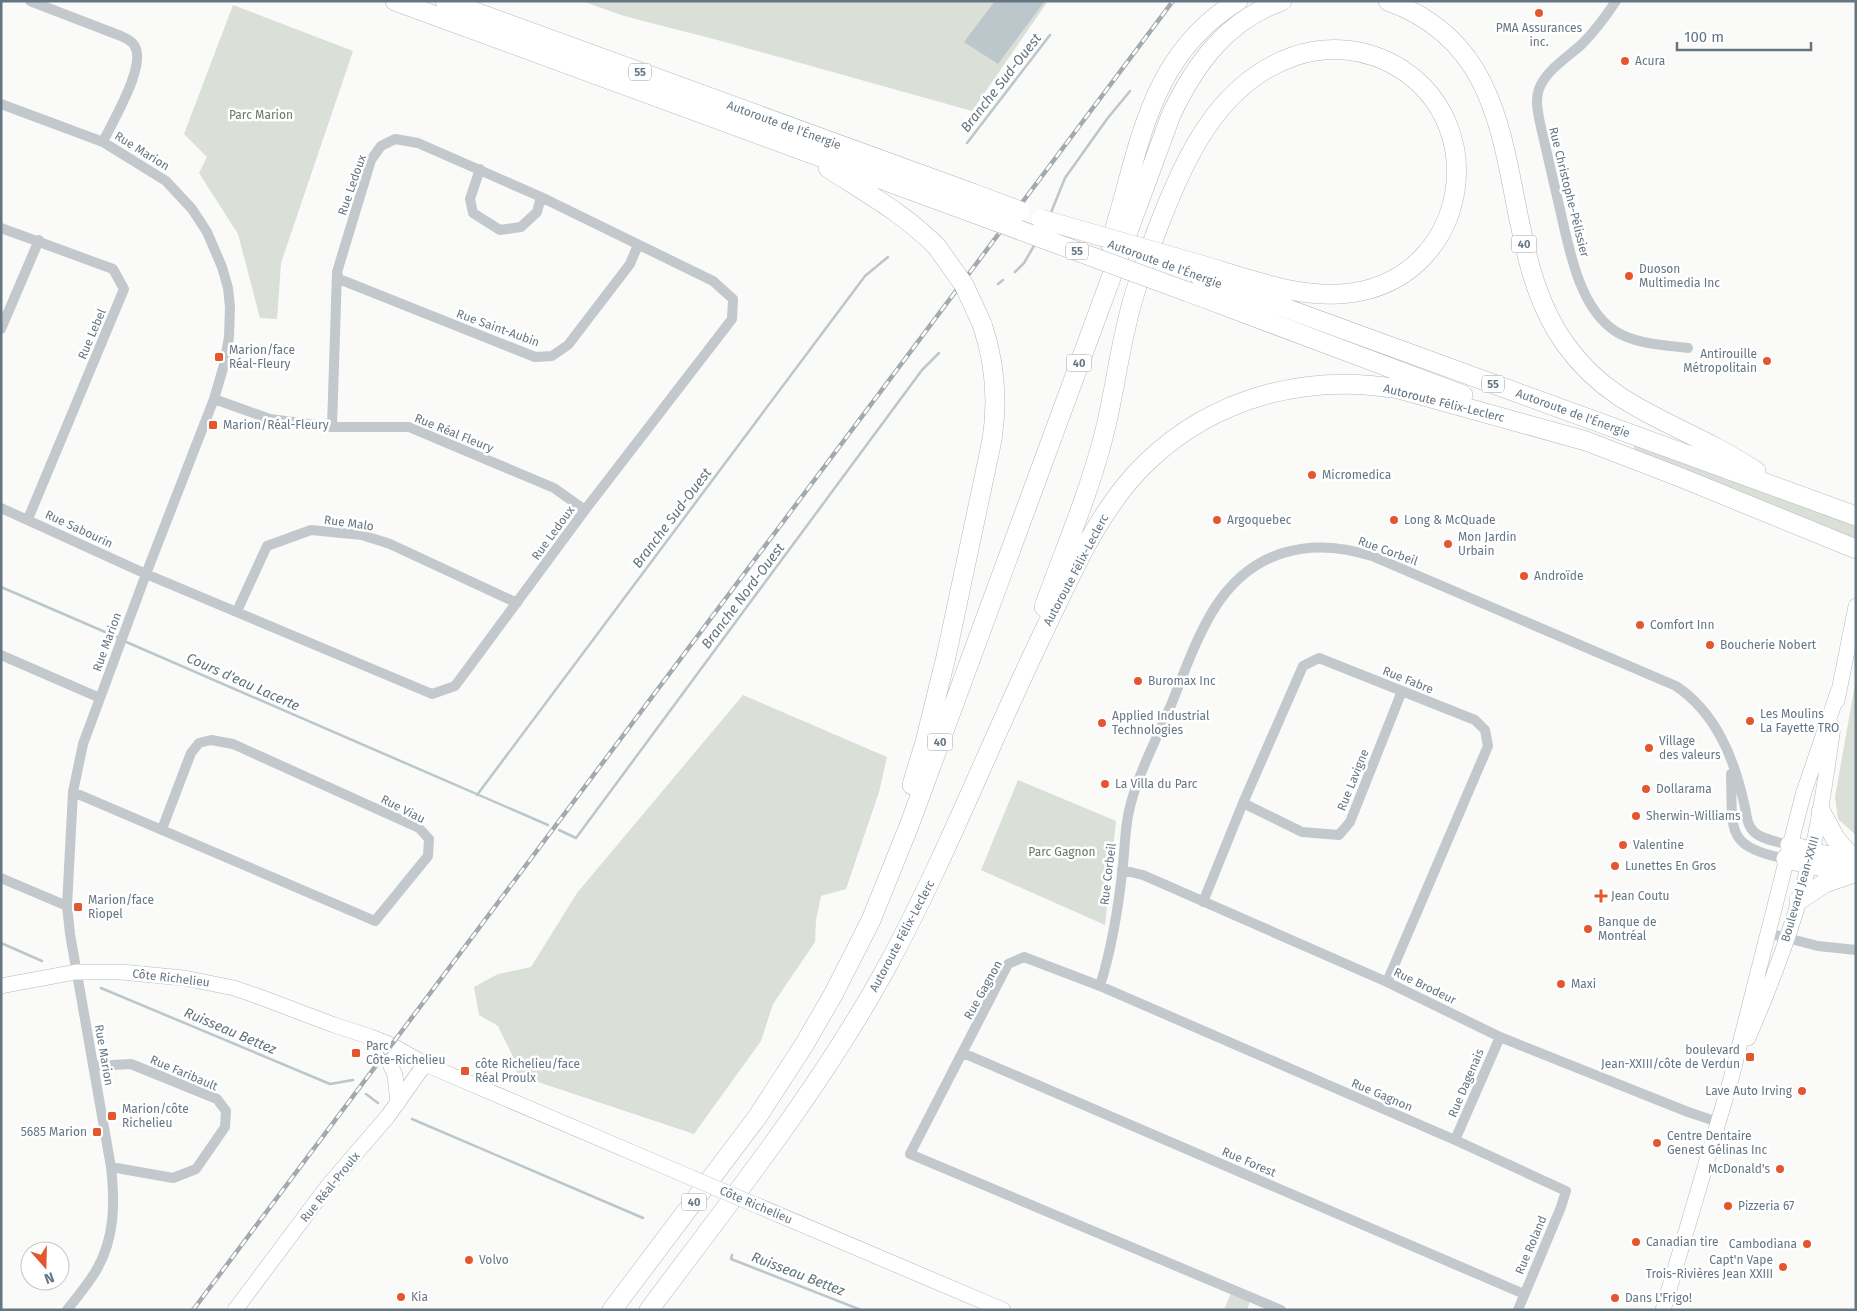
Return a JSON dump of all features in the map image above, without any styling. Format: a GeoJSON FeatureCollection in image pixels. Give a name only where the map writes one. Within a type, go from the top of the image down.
{"type":"FeatureCollection","features":[{"type":"Feature","properties":{"kind":"highway","name":"Autoroute de l'Énergie"},"geometry":{"type":"LineString","coordinates":[[395,1],[800,149],[968,202],[1194,277],[1586,441]]}},
{"type":"Feature","properties":{"kind":"highway","name":"Autoroute de l'Énergie"},"geometry":{"type":"LineString","coordinates":[[445,1],[968,202],[1041,219],[1194,277],[1856,516]]}},
{"type":"Feature","properties":{"kind":"highway"},"geometry":{"type":"LineString","coordinates":[[1016,533],[1116,226],[1144,128],[1156,95],[1168,70],[1187,45],[1210,21],[1238,1]]}},
{"type":"Feature","properties":{"kind":"highway","name":"40"},"geometry":{"type":"LineString","coordinates":[[612,1310],[774,1092],[832,998],[871,920],[909,826],[1160,144],[1184,88],[1207,54],[1224,35],[1253,14],[1282,1]]}},
{"type":"Feature","properties":{"kind":"highway","name":"40"},"geometry":{"type":"LineString","coordinates":[[1388,1],[1419,16],[1439,30],[1466,57],[1482,82],[1493,105],[1500,130],[1524,249],[1535,286],[1550,320],[1576,358],[1600,382],[1638,408],[1717,448],[1791,493]]}},
{"type":"Feature","properties":{"kind":"highway"},"geometry":{"type":"LineString","coordinates":[[1010,700],[1099,453],[1108,419],[1126,325],[1142,270],[1178,177],[1206,127],[1230,98],[1256,75],[1289,58],[1306,52],[1323,50],[1341,49],[1359,52],[1392,64],[1419,83],[1438,107],[1447,124],[1454,148],[1457,173],[1454,198],[1446,223],[1438,237],[1423,256],[1404,273],[1390,282],[1367,290],[1324,295],[1194,277]]}},
{"type":"Feature","properties":{"kind":"highway"},"geometry":{"type":"LineString","coordinates":[[800,149],[899,213],[937,247],[967,290],[982,324],[991,355],[995,388],[995,421],[990,451],[950,638],[925,742],[871,920]]}},
{"type":"Feature","properties":{"kind":"highway","name":"Autoroute Félix-Leclerc"},"geometry":{"type":"LineString","coordinates":[[649,1310],[787,1126],[858,1017],[932,878],[1010,700],[1082,554],[1105,514],[1142,467],[1170,443],[1201,422],[1232,406],[1288,388],[1330,384],[1370,385],[1419,394],[1586,441],[1856,549]]}},
{"type":"Feature","properties":{"kind":"highway"},"geometry":{"type":"LineString","coordinates":[[1821,812],[1855,867]]}},
{"type":"Feature","properties":{"kind":"highway"},"geometry":{"type":"LineString","coordinates":[[1788,852],[1855,867]]}},
{"type":"Feature","properties":{"kind":"highway"},"geometry":{"type":"LineString","coordinates":[[1799,900],[1855,867]]}},
{"type":"Feature","properties":{"kind":"street"},"geometry":{"type":"LineString","coordinates":[[30,1],[121,36],[134,44],[138,57],[132,82],[103,142]]}},
{"type":"Feature","properties":{"kind":"street","name":"Rue Christophe-Pélissier"},"geometry":{"type":"LineString","coordinates":[[1616,1],[1593,32],[1550,72],[1542,83],[1538,90],[1537,102],[1540,123],[1572,260],[1581,285],[1595,310],[1611,328],[1626,336],[1645,342],[1688,348]]}},
{"type":"Feature","properties":{"kind":"street","name":"Rue Marion"},"geometry":{"type":"LineString","coordinates":[[1,104],[103,142],[166,181],[192,209],[211,241],[222,267],[228,288],[230,307],[229,337],[214,399],[83,744],[73,792],[67,906],[76,972],[112,1167],[114,1198],[111,1234],[97,1269],[67,1310]]}},
{"type":"Feature","properties":{"kind":"street","name":"Rue Ledoux"},"geometry":{"type":"LineString","coordinates":[[146,574],[432,694],[455,686],[585,510],[732,318],[733,299],[713,281],[540,197],[418,143],[395,139],[381,146],[371,160],[337,272],[332,427]]}},
{"type":"Feature","properties":{"kind":"street"},"geometry":{"type":"LineString","coordinates":[[480,169],[470,199],[473,213],[500,230],[521,227],[537,212],[540,197]]}},
{"type":"Feature","properties":{"kind":"street","name":"Rue Lebel"},"geometry":{"type":"LineString","coordinates":[[1,228],[39,240],[113,269],[124,289],[28,519]]}},
{"type":"Feature","properties":{"kind":"street"},"geometry":{"type":"LineString","coordinates":[[1,329],[39,240]]}},
{"type":"Feature","properties":{"kind":"street","name":"Rue Saint-Aubin"},"geometry":{"type":"LineString","coordinates":[[337,272],[339,278],[535,357],[552,356],[568,345],[630,264],[638,244]]}},
{"type":"Feature","properties":{"kind":"street","name":"Rue Réal Fleury"},"geometry":{"type":"LineString","coordinates":[[214,399],[270,419],[332,427],[409,427],[554,488],[585,510]]}},
{"type":"Feature","properties":{"kind":"street","name":"Rue Sabourin"},"geometry":{"type":"LineString","coordinates":[[1,508],[146,574]]}},
{"type":"Feature","properties":{"kind":"street","name":"Rue Malo"},"geometry":{"type":"LineString","coordinates":[[237,611],[267,546],[311,530],[362,535],[390,544],[517,603]]}},
{"type":"Feature","properties":{"kind":"street","name":"Rue Corbeil"},"geometry":{"type":"LineString","coordinates":[[1100,986],[1109,951],[1122,870],[1127,820],[1132,800],[1207,622],[1223,596],[1247,572],[1267,558],[1291,550],[1314,547],[1335,548],[1372,556],[1670,683],[1690,697],[1710,717],[1720,734],[1731,761],[1747,820],[1752,830],[1788,852]]}},
{"type":"Feature","properties":{"kind":"street","name":"Boulevard Jean-XXIII"},"geometry":{"type":"LineString","coordinates":[[1731,1079],[1787,938],[1811,858],[1821,812],[1838,692],[1856,606]]}},
{"type":"Feature","properties":{"kind":"street","name":"Rue Fabre"},"geometry":{"type":"LineString","coordinates":[[1204,902],[1243,803],[1303,666],[1319,658],[1475,720],[1485,730],[1488,746],[1387,982]]}},
{"type":"Feature","properties":{"kind":"street"},"geometry":{"type":"LineString","coordinates":[[2,659],[100,698]]}},
{"type":"Feature","properties":{"kind":"street","name":"Rue Lavigne"},"geometry":{"type":"LineString","coordinates":[[1243,803],[1302,832],[1339,835],[1350,822],[1402,691]]}},
{"type":"Feature","properties":{"kind":"street","name":"Boulevard Jean-XXIII"},"geometry":{"type":"LineString","coordinates":[[1663,1310],[1731,1079],[1755,978],[1803,795],[1838,692]]}},
{"type":"Feature","properties":{"kind":"street","name":"Rue Viau"},"geometry":{"type":"LineString","coordinates":[[73,792],[375,921],[428,856],[429,839],[418,828],[233,744],[211,740],[199,743],[191,753],[162,829]]}},
{"type":"Feature","properties":{"kind":"street","name":"Rue Corbeil"},"geometry":{"type":"LineString","coordinates":[[1731,761],[1733,818],[1738,837],[1752,850],[1788,852]]}},
{"type":"Feature","properties":{"kind":"street","name":"Rue Brodeur"},"geometry":{"type":"LineString","coordinates":[[1122,870],[1144,875],[1387,982],[1500,1036],[1688,1112],[1718,1122]]}},
{"type":"Feature","properties":{"kind":"street"},"geometry":{"type":"LineString","coordinates":[[1,878],[67,906]]}},
{"type":"Feature","properties":{"kind":"street"},"geometry":{"type":"LineString","coordinates":[[1768,933],[1818,946],[1856,950]]}},
{"type":"Feature","properties":{"kind":"street","name":"Rue Gagnon"},"geometry":{"type":"LineString","coordinates":[[1281,1310],[910,1154],[1008,964],[1024,958],[1100,986],[1456,1140],[1566,1190]]}},
{"type":"Feature","properties":{"kind":"street","name":"Côte Richelieu"},"geometry":{"type":"LineString","coordinates":[[1,986],[76,972],[184,978],[249,993],[391,1045],[425,1064],[1003,1310]]}},
{"type":"Feature","properties":{"kind":"street","name":"Côte Richelieu"},"geometry":{"type":"LineString","coordinates":[[334,1025],[385,1053],[425,1064]]}},
{"type":"Feature","properties":{"kind":"street","name":"Rue Dagenais"},"geometry":{"type":"LineString","coordinates":[[1456,1140],[1500,1036]]}},
{"type":"Feature","properties":{"kind":"street"},"geometry":{"type":"LineString","coordinates":[[385,1053],[395,1075],[398,1104]]}},
{"type":"Feature","properties":{"kind":"street","name":"Rue Forest"},"geometry":{"type":"LineString","coordinates":[[963,1053],[1524,1294]]}},
{"type":"Feature","properties":{"kind":"street","name":"Rue Faribault"},"geometry":{"type":"LineString","coordinates":[[93,1066],[131,1064],[216,1099],[226,1111],[224,1127],[196,1169],[172,1178],[112,1167]]}},
{"type":"Feature","properties":{"kind":"street","name":"Rue Réal-Proulx"},"geometry":{"type":"LineString","coordinates":[[235,1310],[327,1187],[398,1104],[425,1064]]}},
{"type":"Feature","properties":{"kind":"street","name":"Rue Roland"},"geometry":{"type":"LineString","coordinates":[[1518,1310],[1561,1207],[1566,1190]]}},
{"type":"Feature","properties":{"kind":"green space"},"geometry":{"type":"Polygon","coordinates":[[[582,1],[1048,1],[972,111],[725,42],[624,16],[582,1]]]}},
{"type":"Feature","properties":{"kind":"green space","name":"Parc Marion"},"geometry":{"type":"Polygon","coordinates":[[[233,5],[353,51],[281,263],[277,319],[260,318],[238,234],[199,173],[207,157],[184,134],[233,5]]]}},
{"type":"Feature","properties":{"kind":"green space"},"geometry":{"type":"Polygon","coordinates":[[[1634,442],[1856,524],[1856,538],[1634,449],[1634,442]]]}},
{"type":"Feature","properties":{"kind":"green space"},"geometry":{"type":"Polygon","coordinates":[[[1856,679],[1856,835],[1838,819],[1835,797],[1856,679]]]}},
{"type":"Feature","properties":{"kind":"green space"},"geometry":{"type":"Polygon","coordinates":[[[743,695],[887,757],[879,792],[846,889],[821,896],[816,920],[815,942],[773,1004],[761,1041],[694,1134],[517,1075],[515,1061],[498,1026],[479,1015],[474,987],[498,974],[531,967],[577,893],[743,695]]]}},
{"type":"Feature","properties":{"kind":"green space","name":"Parc Gagnon"},"geometry":{"type":"Polygon","coordinates":[[[1018,780],[1116,821],[1105,925],[981,870],[1018,780]]]}},
{"type":"Feature","properties":{"kind":"green space"},"geometry":{"type":"Polygon","coordinates":[[[1231,1293],[1250,1301],[1247,1310],[1224,1310],[1231,1293]]]}},
{"type":"Feature","properties":{"kind":"shaded area"},"geometry":{"type":"Polygon","coordinates":[[[995,1],[1045,1],[998,64],[964,42],[995,1]]]}},
{"type":"Feature","properties":{"kind":"waterway","name":"Branche Sud-Ouest"},"geometry":{"type":"LineString","coordinates":[[967,143],[1050,35]]}},
{"type":"Feature","properties":{"kind":"waterway","name":"Branche Nord-Ouest"},"geometry":{"type":"LineString","coordinates":[[1050,215],[1065,178],[1107,119],[1130,91]]}},
{"type":"Feature","properties":{"kind":"waterway","name":"Branche Nord-Ouest"},"geometry":{"type":"LineString","coordinates":[[1015,272],[1024,263],[1035,244]]}},
{"type":"Feature","properties":{"kind":"waterway","name":"Branche Sud-Ouest"},"geometry":{"type":"LineString","coordinates":[[477,795],[865,276],[888,257]]}},
{"type":"Feature","properties":{"kind":"waterway","name":"Branche Nord-Ouest"},"geometry":{"type":"LineString","coordinates":[[998,284],[1003,280]]}},
{"type":"Feature","properties":{"kind":"waterway","name":"Branche Nord-Ouest"},"geometry":{"type":"LineString","coordinates":[[559,830],[576,838],[922,370],[939,353]]}},
{"type":"Feature","properties":{"kind":"waterway","name":"Cours d'eau Lacerte"},"geometry":{"type":"LineString","coordinates":[[1,587],[119,638]]}},
{"type":"Feature","properties":{"kind":"waterway","name":"Cours d'eau Lacerte"},"geometry":{"type":"LineString","coordinates":[[124,641],[548,825]]}},
{"type":"Feature","properties":{"kind":"waterway","name":"Ruisseau Bettez"},"geometry":{"type":"LineString","coordinates":[[1,943],[42,961]]}},
{"type":"Feature","properties":{"kind":"waterway","name":"Ruisseau Bettez"},"geometry":{"type":"LineString","coordinates":[[101,988],[330,1084],[353,1080]]}},
{"type":"Feature","properties":{"kind":"waterway","name":"Ruisseau Bettez"},"geometry":{"type":"LineString","coordinates":[[366,1094],[378,1103]]}},
{"type":"Feature","properties":{"kind":"waterway","name":"Ruisseau Bettez"},"geometry":{"type":"LineString","coordinates":[[412,1119],[643,1218]]}},
{"type":"Feature","properties":{"kind":"waterway","name":"Ruisseau Bettez"},"geometry":{"type":"LineString","coordinates":[[732,1255],[731,1259],[861,1310]]}},
{"type":"Feature","properties":{"kind":"railway"},"geometry":{"type":"LineString","coordinates":[[193,1310],[1173,1]]}},
{"type":"Feature","properties":{"kind":"place","name":"PMA Assurances inc."},"geometry":{"type":"Point","coordinates":[1539,13]}},
{"type":"Feature","properties":{"kind":"place","name":"Acura"},"geometry":{"type":"Point","coordinates":[1625,61]}},
{"type":"Feature","properties":{"kind":"place","name":"Duoson Multimedia Inc"},"geometry":{"type":"Point","coordinates":[1629,276]}},
{"type":"Feature","properties":{"kind":"place","name":"Marion/face Réal-Fleury"},"geometry":{"type":"Point","coordinates":[219,357]}},
{"type":"Feature","properties":{"kind":"place","name":"Antirouille Métropolitain"},"geometry":{"type":"Point","coordinates":[1767,361]}},
{"type":"Feature","properties":{"kind":"place","name":"Marion/Réal-Fleury"},"geometry":{"type":"Point","coordinates":[213,425]}},
{"type":"Feature","properties":{"kind":"place","name":"Micromedica"},"geometry":{"type":"Point","coordinates":[1312,475]}},
{"type":"Feature","properties":{"kind":"place","name":"Argoquebec"},"geometry":{"type":"Point","coordinates":[1217,520]}},
{"type":"Feature","properties":{"kind":"place","name":"Long & McQuade"},"geometry":{"type":"Point","coordinates":[1394,520]}},
{"type":"Feature","properties":{"kind":"place","name":"Mon Jardin Urbain"},"geometry":{"type":"Point","coordinates":[1448,544]}},
{"type":"Feature","properties":{"kind":"place","name":"Androïde"},"geometry":{"type":"Point","coordinates":[1524,576]}},
{"type":"Feature","properties":{"kind":"place","name":"Comfort Inn"},"geometry":{"type":"Point","coordinates":[1640,625]}},
{"type":"Feature","properties":{"kind":"place","name":"Boucherie Nobert"},"geometry":{"type":"Point","coordinates":[1710,645]}},
{"type":"Feature","properties":{"kind":"place","name":"Buromax Inc"},"geometry":{"type":"Point","coordinates":[1138,681]}},
{"type":"Feature","properties":{"kind":"place","name":"Les Moulins La Fayette TRO"},"geometry":{"type":"Point","coordinates":[1750,721]}},
{"type":"Feature","properties":{"kind":"place","name":"Applied Industrial Technologies"},"geometry":{"type":"Point","coordinates":[1102,723]}},
{"type":"Feature","properties":{"kind":"place","name":"Village des valeurs"},"geometry":{"type":"Point","coordinates":[1649,748]}},
{"type":"Feature","properties":{"kind":"place","name":"La Villa du Parc"},"geometry":{"type":"Point","coordinates":[1105,784]}},
{"type":"Feature","properties":{"kind":"place","name":"Dollarama"},"geometry":{"type":"Point","coordinates":[1646,789]}},
{"type":"Feature","properties":{"kind":"place","name":"Sherwin-Williams"},"geometry":{"type":"Point","coordinates":[1636,816]}},
{"type":"Feature","properties":{"kind":"place","name":"Valentine"},"geometry":{"type":"Point","coordinates":[1623,845]}},
{"type":"Feature","properties":{"kind":"place","name":"Lunettes En Gros"},"geometry":{"type":"Point","coordinates":[1615,866]}},
{"type":"Feature","properties":{"kind":"place","name":"Jean Coutu"},"geometry":{"type":"Point","coordinates":[1601,896]}},
{"type":"Feature","properties":{"kind":"place","name":"Marion/face Riopel"},"geometry":{"type":"Point","coordinates":[78,907]}},
{"type":"Feature","properties":{"kind":"place","name":"Banque de Montréal"},"geometry":{"type":"Point","coordinates":[1588,929]}},
{"type":"Feature","properties":{"kind":"place","name":"Maxi"},"geometry":{"type":"Point","coordinates":[1561,984]}},
{"type":"Feature","properties":{"kind":"place","name":"Parc Côte-Richelieu"},"geometry":{"type":"Point","coordinates":[356,1053]}},
{"type":"Feature","properties":{"kind":"place","name":"boulevard Jean-XXIII/côte de Verdun"},"geometry":{"type":"Point","coordinates":[1750,1057]}},
{"type":"Feature","properties":{"kind":"place","name":"côte Richelieu/face Réal Proulx"},"geometry":{"type":"Point","coordinates":[465,1071]}},
{"type":"Feature","properties":{"kind":"place","name":"Lave Auto Irving"},"geometry":{"type":"Point","coordinates":[1802,1091]}},
{"type":"Feature","properties":{"kind":"place","name":"Marion/côte Richelieu"},"geometry":{"type":"Point","coordinates":[112,1116]}},
{"type":"Feature","properties":{"kind":"place","name":"5685 Marion"},"geometry":{"type":"Point","coordinates":[97,1132]}},
{"type":"Feature","properties":{"kind":"place","name":"Centre Dentaire Genest Gélinas Inc"},"geometry":{"type":"Point","coordinates":[1657,1143]}},
{"type":"Feature","properties":{"kind":"place","name":"McDonald's"},"geometry":{"type":"Point","coordinates":[1780,1169]}},
{"type":"Feature","properties":{"kind":"place","name":"Pizzeria 67"},"geometry":{"type":"Point","coordinates":[1728,1206]}},
{"type":"Feature","properties":{"kind":"place","name":"Canadian tire"},"geometry":{"type":"Point","coordinates":[1636,1242]}},
{"type":"Feature","properties":{"kind":"place","name":"Cambodiana"},"geometry":{"type":"Point","coordinates":[1807,1244]}},
{"type":"Feature","properties":{"kind":"place","name":"Volvo"},"geometry":{"type":"Point","coordinates":[469,1260]}},
{"type":"Feature","properties":{"kind":"place","name":"Capt'n Vape Trois-Rivières Jean XXIII"},"geometry":{"type":"Point","coordinates":[1783,1267]}},
{"type":"Feature","properties":{"kind":"place","name":"Kia"},"geometry":{"type":"Point","coordinates":[401,1297]}},
{"type":"Feature","properties":{"kind":"place","name":"Dans L'Frigo!"},"geometry":{"type":"Point","coordinates":[1615,1298]}}]}
